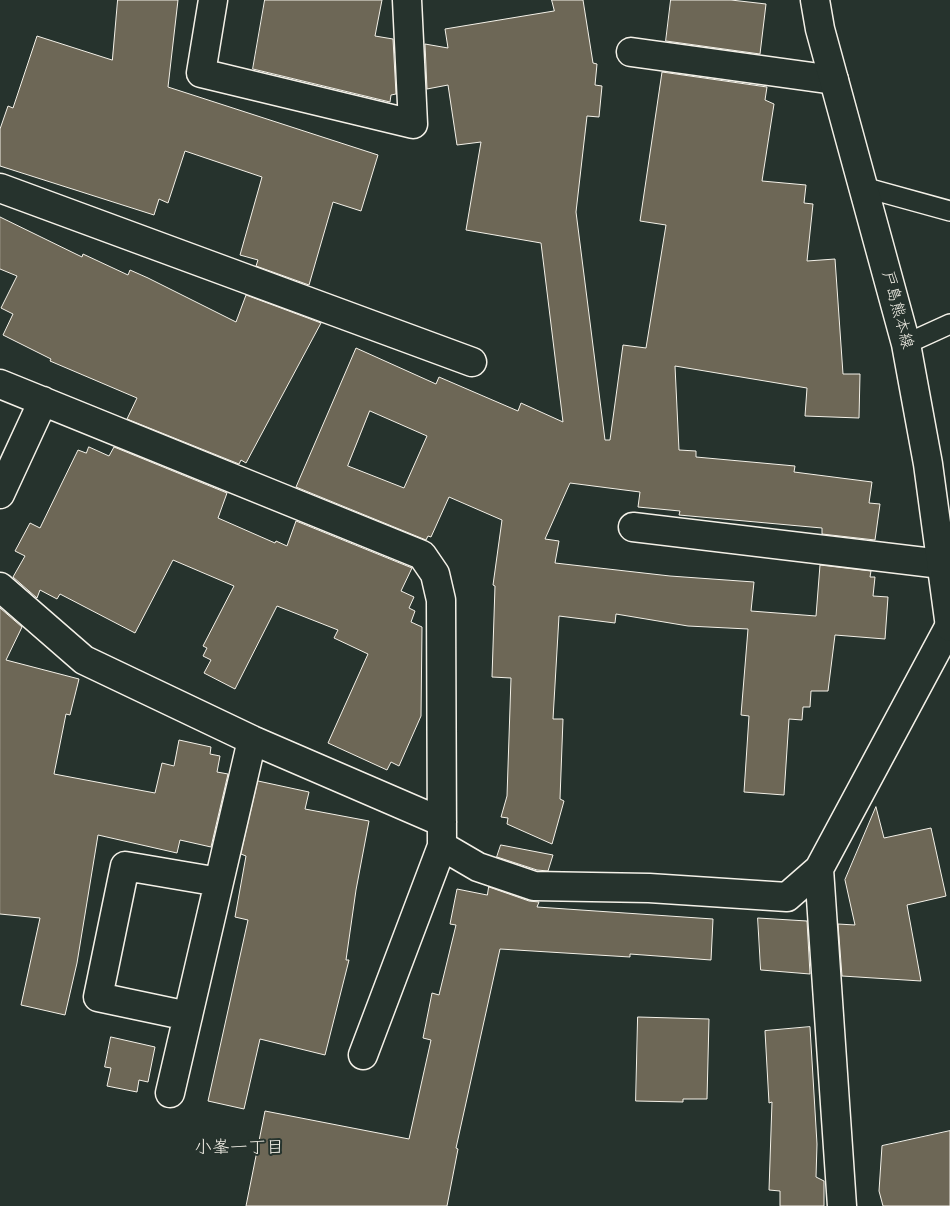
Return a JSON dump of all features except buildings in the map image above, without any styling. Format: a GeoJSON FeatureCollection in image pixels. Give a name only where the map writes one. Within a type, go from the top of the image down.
{"type":"FeatureCollection","features":[{"type":"Feature","properties":{"kind":"street"},"geometry":{"type":"LineString","coordinates":[[213,0],[201,73],[413,124],[407,0]]}},
{"type":"Feature","properties":{"kind":"street","name":"戸島熊本線"},"geometry":{"type":"LineString","coordinates":[[815,0],[834,80],[906,344],[928,464],[950,626]]}},
{"type":"Feature","properties":{"kind":"street"},"geometry":{"type":"LineString","coordinates":[[631,52],[834,80]]}},
{"type":"Feature","properties":{"kind":"street"},"geometry":{"type":"LineString","coordinates":[[0,188],[472,362]]}},
{"type":"Feature","properties":{"kind":"street"},"geometry":{"type":"LineString","coordinates":[[0,384],[422,555],[435,574],[441,600],[442,834],[363,1055]]}},
{"type":"Feature","properties":{"kind":"street"},"geometry":{"type":"LineString","coordinates":[[0,494],[43,401]]}},
{"type":"Feature","properties":{"kind":"street"},"geometry":{"type":"LineString","coordinates":[[633,527],[941,564]]}},
{"type":"Feature","properties":{"kind":"street"},"geometry":{"type":"LineString","coordinates":[[0,587],[84,660],[442,834],[478,867],[534,886],[649,888],[787,896],[819,869],[950,626]]}},
{"type":"Feature","properties":{"kind":"street"},"geometry":{"type":"LineString","coordinates":[[170,1092],[252,740]]}},
{"type":"Feature","properties":{"kind":"street"},"geometry":{"type":"LineString","coordinates":[[188,1016],[98,997],[125,866],[219,882]]}},
{"type":"Feature","properties":{"kind":"street"},"geometry":{"type":"LineString","coordinates":[[819,869],[842,1206]]}},
{"type":"Feature","properties":{"kind":"lane"},"geometry":{"type":"LineString","coordinates":[[863,187],[950,211]]}},
{"type":"Feature","properties":{"kind":"lane"},"geometry":{"type":"LineString","coordinates":[[906,344],[950,324]]}},
{"type":"Feature","properties":{"kind":"district","name":"小峯一丁目"},"geometry":{"type":"Point","coordinates":[239,1148]}}]}
